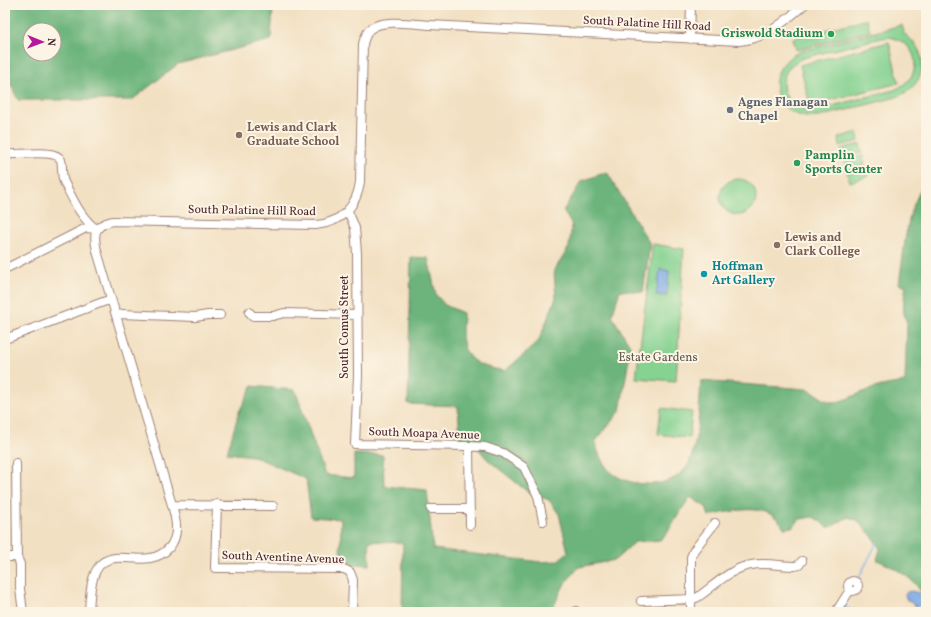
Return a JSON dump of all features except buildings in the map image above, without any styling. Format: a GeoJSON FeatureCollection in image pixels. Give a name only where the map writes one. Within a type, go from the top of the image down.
{"type":"FeatureCollection","features":[{"type":"Feature","properties":{"kind":"street"},"geometry":{"type":"LineString","coordinates":[[690,38],[691,5]]}},
{"type":"Feature","properties":{"kind":"street","name":"South Palatine Hill Road"},"geometry":{"type":"LineString","coordinates":[[5,269],[86,228],[96,229],[102,224],[113,221],[320,224],[336,219],[348,211],[355,200],[360,182],[363,44],[367,33],[374,27],[383,23],[734,41],[756,38],[776,28],[804,5]]}},
{"type":"Feature","properties":{"kind":"street"},"geometry":{"type":"LineString","coordinates":[[5,154],[13,155],[37,153],[51,154],[59,157],[61,161],[61,174],[64,182],[83,217],[96,229],[95,244],[172,505],[176,526],[176,532],[171,545],[162,554],[146,559],[113,559],[102,563],[93,580],[90,612]]}},
{"type":"Feature","properties":{"kind":"street","name":"South Comus Street"},"geometry":{"type":"LineString","coordinates":[[348,211],[356,232],[358,375],[355,444]]}},
{"type":"Feature","properties":{"kind":"street"},"geometry":{"type":"LineString","coordinates":[[5,339],[111,299]]}},
{"type":"Feature","properties":{"kind":"street"},"geometry":{"type":"LineString","coordinates":[[249,312],[253,316],[273,316],[284,313],[357,315]]}},
{"type":"Feature","properties":{"kind":"street"},"geometry":{"type":"LineString","coordinates":[[117,316],[121,314],[197,317],[220,315]]}},
{"type":"Feature","properties":{"kind":"street","name":"South Moapa Avenue"},"geometry":{"type":"LineString","coordinates":[[355,444],[469,446],[485,447],[503,453],[524,467],[538,496],[543,521]]}},
{"type":"Feature","properties":{"kind":"street"},"geometry":{"type":"LineString","coordinates":[[469,446],[470,525]]}},
{"type":"Feature","properties":{"kind":"street"},"geometry":{"type":"LineString","coordinates":[[16,464],[17,557],[20,564],[20,589],[23,612]]}},
{"type":"Feature","properties":{"kind":"street"},"geometry":{"type":"LineString","coordinates":[[172,505],[217,504],[273,506]]}},
{"type":"Feature","properties":{"kind":"street","name":"South Aventine Avenue"},"geometry":{"type":"LineString","coordinates":[[217,504],[215,568],[344,569],[350,572],[353,580],[352,612]]}},
{"type":"Feature","properties":{"kind":"street"},"geometry":{"type":"LineString","coordinates":[[431,509],[470,509]]}},
{"type":"Feature","properties":{"kind":"street"},"geometry":{"type":"LineString","coordinates":[[691,612],[690,560],[692,554],[715,523]]}},
{"type":"Feature","properties":{"kind":"street"},"geometry":{"type":"LineString","coordinates":[[5,557],[17,557]]}},
{"type":"Feature","properties":{"kind":"street"},"geometry":{"type":"LineString","coordinates":[[640,601],[691,600],[698,597],[731,574],[747,566],[754,564],[795,566],[799,565],[802,561]]}},
{"type":"Feature","properties":{"kind":"street"},"geometry":{"type":"LineString","coordinates":[[836,612],[850,590]]}},
{"type":"Feature","properties":{"kind":"green space"},"geometry":{"type":"Polygon","coordinates":[[[5,5],[67,5],[163,10],[178,5],[273,5],[271,40],[178,64],[132,100],[18,100],[5,72],[5,5]]]}},
{"type":"Feature","properties":{"kind":"green space","name":"Griswold Stadium"},"geometry":{"type":"Polygon","coordinates":[[[867,19],[870,31],[796,50],[793,38],[867,19]]]}},
{"type":"Feature","properties":{"kind":"green space"},"geometry":{"type":"Polygon","coordinates":[[[902,25],[903,33],[918,49],[922,58],[922,67],[920,76],[915,84],[897,97],[819,117],[803,116],[790,111],[782,103],[777,93],[776,81],[779,70],[788,59],[801,51],[902,25]],[[890,37],[881,38],[803,58],[793,64],[786,72],[783,81],[784,90],[788,99],[795,105],[804,109],[816,110],[894,90],[904,85],[914,70],[915,62],[913,54],[908,47],[900,41],[890,37]]]}},
{"type":"Feature","properties":{"kind":"green space"},"geometry":{"type":"Polygon","coordinates":[[[889,42],[899,83],[810,105],[800,65],[889,42]]]}},
{"type":"Feature","properties":{"kind":"green space"},"geometry":{"type":"Polygon","coordinates":[[[857,132],[859,141],[840,146],[838,138],[857,132]]]}},
{"type":"Feature","properties":{"kind":"green space"},"geometry":{"type":"Polygon","coordinates":[[[860,144],[862,153],[843,158],[841,149],[860,144]]]}},
{"type":"Feature","properties":{"kind":"green space"},"geometry":{"type":"Polygon","coordinates":[[[863,156],[865,165],[846,170],[844,161],[863,156]]]}},
{"type":"Feature","properties":{"kind":"green space"},"geometry":{"type":"Polygon","coordinates":[[[866,167],[869,176],[850,182],[847,173],[866,167]]]}},
{"type":"Feature","properties":{"kind":"green space"},"geometry":{"type":"Polygon","coordinates":[[[607,172],[650,244],[643,292],[620,290],[612,316],[631,347],[620,411],[595,442],[602,460],[611,472],[624,480],[644,484],[655,484],[675,477],[683,471],[689,463],[697,434],[701,381],[806,389],[831,402],[837,402],[875,388],[905,382],[907,323],[904,314],[904,304],[906,286],[899,284],[906,234],[911,211],[926,177],[926,612],[924,612],[925,603],[922,594],[917,586],[893,567],[877,560],[880,549],[872,536],[857,520],[848,517],[831,527],[826,527],[813,517],[800,519],[793,527],[784,528],[777,519],[769,513],[761,511],[744,510],[709,516],[706,507],[690,497],[666,534],[660,540],[635,542],[615,560],[579,567],[565,583],[551,612],[402,612],[403,543],[369,541],[370,565],[340,563],[341,519],[311,517],[306,479],[253,456],[227,453],[239,412],[252,386],[295,390],[325,475],[354,478],[354,454],[383,455],[384,486],[427,490],[433,549],[541,562],[557,561],[568,552],[559,514],[549,500],[529,493],[487,459],[472,441],[460,439],[458,406],[408,404],[411,257],[428,258],[436,295],[445,305],[463,313],[462,339],[465,350],[469,356],[478,364],[505,371],[538,342],[556,298],[554,271],[569,247],[572,225],[563,211],[582,181],[607,172]]]}},
{"type":"Feature","properties":{"kind":"green space"},"geometry":{"type":"Polygon","coordinates":[[[738,179],[751,184],[756,197],[751,210],[738,215],[725,210],[720,197],[725,184],[738,179]]]}},
{"type":"Feature","properties":{"kind":"green space","name":"Estate Gardens"},"geometry":{"type":"Polygon","coordinates":[[[653,244],[684,249],[676,381],[636,378],[653,244]]]}},
{"type":"Feature","properties":{"kind":"green space"},"geometry":{"type":"Polygon","coordinates":[[[661,408],[692,412],[689,438],[658,434],[661,408]]]}},
{"type":"Feature","properties":{"kind":"water"},"geometry":{"type":"Polygon","coordinates":[[[660,269],[669,271],[667,296],[656,295],[660,269]]]}},
{"type":"Feature","properties":{"kind":"water"},"geometry":{"type":"Polygon","coordinates":[[[911,591],[920,593],[922,605],[916,606],[907,600],[905,595],[907,592],[911,591]]]}},
{"type":"Feature","properties":{"kind":"waterway"},"geometry":{"type":"LineString","coordinates":[[853,590],[877,542]]}},
{"type":"Feature","properties":{"kind":"waterway"},"geometry":{"type":"LineString","coordinates":[[846,604],[844,607],[856,612]]}},
{"type":"Feature","properties":{"kind":"waterway"},"geometry":{"type":"LineString","coordinates":[[916,606],[920,612]]}},
{"type":"Feature","properties":{"kind":"place","name":"Griswold Stadium"},"geometry":{"type":"Point","coordinates":[831,34]}},
{"type":"Feature","properties":{"kind":"place","name":"Agnes Flanagan Chapel"},"geometry":{"type":"Point","coordinates":[730,110]}},
{"type":"Feature","properties":{"kind":"place","name":"Lewis and Clark Graduate School"},"geometry":{"type":"Point","coordinates":[239,135]}},
{"type":"Feature","properties":{"kind":"place","name":"Pamplin Sports Center"},"geometry":{"type":"Point","coordinates":[797,163]}},
{"type":"Feature","properties":{"kind":"place","name":"Lewis and Clark College"},"geometry":{"type":"Point","coordinates":[777,245]}},
{"type":"Feature","properties":{"kind":"place","name":"Hoffman Art Gallery"},"geometry":{"type":"Point","coordinates":[704,274]}}]}
